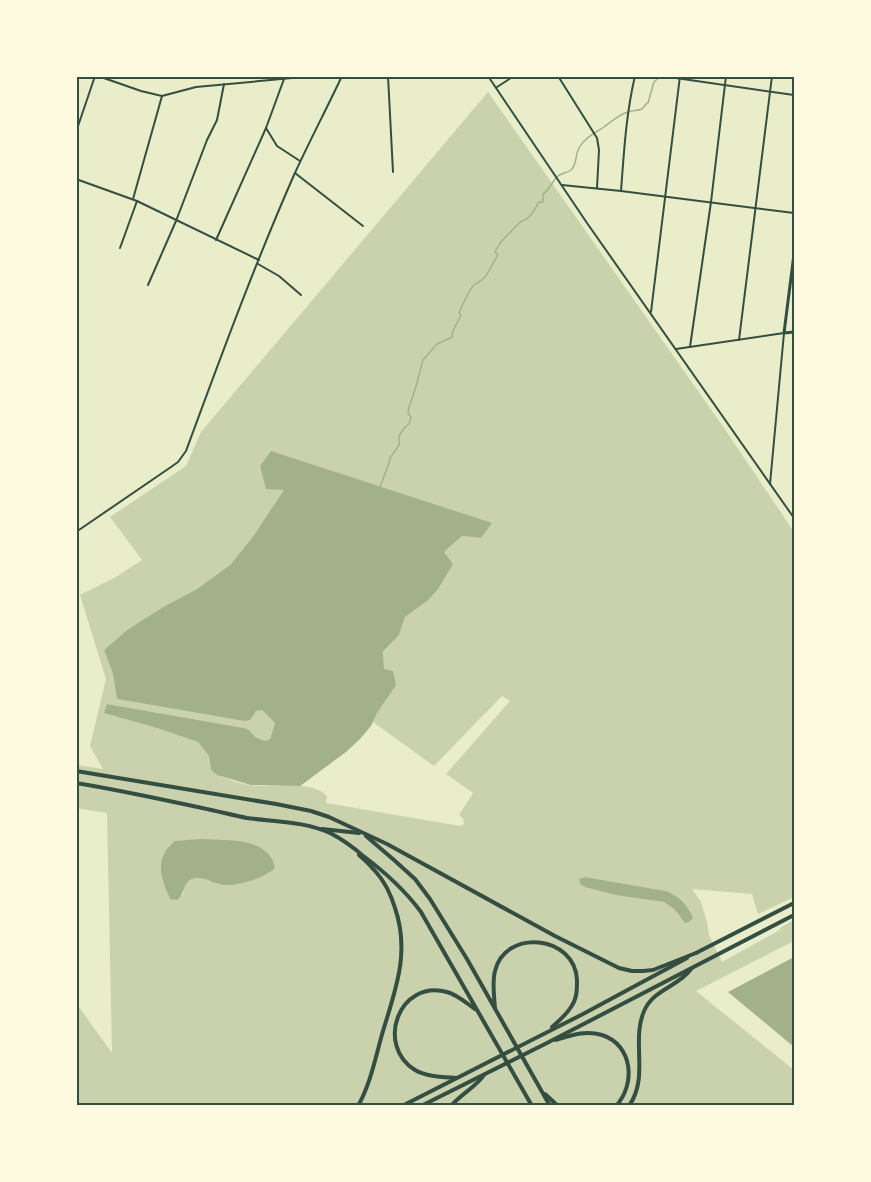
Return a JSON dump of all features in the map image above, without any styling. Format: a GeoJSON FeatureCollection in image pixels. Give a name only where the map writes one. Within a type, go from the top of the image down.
{"type":"FeatureCollection","features":[{"type":"Feature","properties":{"kind":"highway"},"geometry":{"type":"LineString","coordinates":[[76,771],[224,795],[329,817],[395,848],[555,936],[619,968],[643,972],[696,953]]}},
{"type":"Feature","properties":{"kind":"highway"},"geometry":{"type":"LineString","coordinates":[[76,783],[246,817],[290,822],[332,834],[351,846],[382,869],[406,892],[421,912],[530,1106]]}},
{"type":"Feature","properties":{"kind":"highway"},"geometry":{"type":"LineString","coordinates":[[313,828],[363,834],[415,879],[467,959],[550,1106]]}},
{"type":"Feature","properties":{"kind":"highway"},"geometry":{"type":"LineString","coordinates":[[351,846],[376,872],[392,897],[399,918],[402,941],[397,985],[370,1076],[358,1106]]}},
{"type":"Feature","properties":{"kind":"highway"},"geometry":{"type":"LineString","coordinates":[[402,1106],[795,903]]}},
{"type":"Feature","properties":{"kind":"highway"},"geometry":{"type":"LineString","coordinates":[[421,1106],[795,915]]}},
{"type":"Feature","properties":{"kind":"highway"},"geometry":{"type":"LineString","coordinates":[[495,1008],[495,970],[506,952],[514,947],[534,942],[553,945],[574,967],[577,987],[576,997],[566,1014],[546,1032]]}},
{"type":"Feature","properties":{"kind":"highway"},"geometry":{"type":"LineString","coordinates":[[629,1106],[639,1085],[639,1033],[646,1007],[658,994],[689,973],[692,968]]}},
{"type":"Feature","properties":{"kind":"highway"},"geometry":{"type":"LineString","coordinates":[[457,1078],[425,1075],[408,1064],[400,1055],[395,1039],[397,1016],[411,999],[420,993],[430,991],[450,993],[478,1011]]}},
{"type":"Feature","properties":{"kind":"highway"},"geometry":{"type":"LineString","coordinates":[[545,1044],[586,1033],[605,1036],[615,1042],[624,1053],[629,1068],[629,1083],[626,1092],[616,1106]]}},
{"type":"Feature","properties":{"kind":"highway"},"geometry":{"type":"LineString","coordinates":[[451,1106],[486,1073]]}},
{"type":"Feature","properties":{"kind":"highway"},"geometry":{"type":"LineString","coordinates":[[543,1092],[558,1106]]}},
{"type":"Feature","properties":{"kind":"street"},"geometry":{"type":"LineString","coordinates":[[76,132],[97,76],[162,96],[196,87],[314,76]]}},
{"type":"Feature","properties":{"kind":"street"},"geometry":{"type":"LineString","coordinates":[[76,532],[171,467],[186,452],[232,325],[295,173],[342,76]]}},
{"type":"Feature","properties":{"kind":"street"},"geometry":{"type":"LineString","coordinates":[[388,76],[393,172]]}},
{"type":"Feature","properties":{"kind":"street"},"geometry":{"type":"LineString","coordinates":[[488,76],[651,314],[795,518]]}},
{"type":"Feature","properties":{"kind":"street"},"geometry":{"type":"LineString","coordinates":[[497,87],[514,76]]}},
{"type":"Feature","properties":{"kind":"street"},"geometry":{"type":"LineString","coordinates":[[558,76],[597,138],[599,150],[597,188]]}},
{"type":"Feature","properties":{"kind":"street"},"geometry":{"type":"LineString","coordinates":[[621,191],[626,130],[635,76]]}},
{"type":"Feature","properties":{"kind":"street"},"geometry":{"type":"LineString","coordinates":[[662,76],[795,95]]}},
{"type":"Feature","properties":{"kind":"street"},"geometry":{"type":"LineString","coordinates":[[690,347],[726,76]]}},
{"type":"Feature","properties":{"kind":"street"},"geometry":{"type":"LineString","coordinates":[[739,340],[772,76]]}},
{"type":"Feature","properties":{"kind":"street"},"geometry":{"type":"LineString","coordinates":[[651,314],[680,78]]}},
{"type":"Feature","properties":{"kind":"street"},"geometry":{"type":"LineString","coordinates":[[216,240],[266,128],[284,79]]}},
{"type":"Feature","properties":{"kind":"street"},"geometry":{"type":"LineString","coordinates":[[148,285],[217,120],[224,84]]}},
{"type":"Feature","properties":{"kind":"street"},"geometry":{"type":"LineString","coordinates":[[133,199],[162,96]]}},
{"type":"Feature","properties":{"kind":"street"},"geometry":{"type":"LineString","coordinates":[[266,128],[278,146],[301,161]]}},
{"type":"Feature","properties":{"kind":"street"},"geometry":{"type":"LineString","coordinates":[[295,173],[363,226]]}},
{"type":"Feature","properties":{"kind":"street"},"geometry":{"type":"LineString","coordinates":[[76,179],[133,199],[259,262],[301,295]]}},
{"type":"Feature","properties":{"kind":"street"},"geometry":{"type":"LineString","coordinates":[[562,185],[795,213]]}},
{"type":"Feature","properties":{"kind":"street"},"geometry":{"type":"LineString","coordinates":[[120,248],[137,201]]}},
{"type":"Feature","properties":{"kind":"street"},"geometry":{"type":"LineString","coordinates":[[770,484],[784,333],[795,254]]}},
{"type":"Feature","properties":{"kind":"street"},"geometry":{"type":"LineString","coordinates":[[676,349],[795,332]]}},
{"type":"Feature","properties":{"kind":"shaded area"},"geometry":{"type":"Polygon","coordinates":[[[488,92],[724,428],[794,532],[794,897],[758,914],[752,894],[692,889],[701,902],[709,935],[722,962],[794,920],[794,941],[696,991],[794,1070],[794,1105],[77,1105],[76,1003],[112,1053],[107,813],[76,808],[77,765],[103,769],[90,746],[106,679],[80,595],[116,577],[142,560],[110,517],[186,466],[201,432],[488,92]],[[285,490],[230,565],[197,589],[127,630],[104,650],[113,674],[117,699],[244,721],[256,711],[262,710],[275,723],[270,739],[265,741],[255,737],[244,728],[107,704],[105,713],[198,742],[209,756],[211,770],[235,781],[259,786],[301,786],[320,791],[327,796],[326,803],[460,826],[464,824],[459,815],[473,793],[446,774],[510,701],[502,696],[434,766],[373,722],[382,688],[383,653],[399,635],[405,617],[427,601],[444,552],[462,536],[481,538],[491,523],[285,490]],[[165,853],[182,897],[184,888],[191,879],[200,878],[226,886],[244,883],[271,872],[165,853]],[[585,877],[579,879],[664,902],[675,910],[681,919],[666,891],[585,877]]]}},
{"type":"Feature","properties":{"kind":"shaded area"},"geometry":{"type":"Polygon","coordinates":[[[271,451],[492,523],[481,538],[462,536],[444,552],[453,564],[438,589],[427,601],[405,617],[399,635],[383,652],[384,669],[393,671],[396,685],[371,726],[346,752],[300,786],[251,785],[217,775],[211,770],[209,756],[198,742],[104,713],[107,704],[244,728],[255,737],[265,741],[270,739],[275,723],[262,710],[256,711],[250,720],[244,721],[117,699],[113,674],[104,650],[127,630],[197,589],[230,565],[252,538],[284,490],[266,489],[260,466],[271,451]]]}},
{"type":"Feature","properties":{"kind":"shaded area"},"geometry":{"type":"Polygon","coordinates":[[[201,839],[256,845],[271,858],[275,868],[258,878],[227,886],[202,878],[194,878],[188,882],[177,900],[170,899],[161,870],[165,852],[175,841],[201,839]]]}},
{"type":"Feature","properties":{"kind":"shaded area"},"geometry":{"type":"Polygon","coordinates":[[[585,877],[666,891],[682,902],[693,918],[685,923],[675,910],[664,902],[616,895],[585,887],[580,884],[579,879],[585,877]]]}},
{"type":"Feature","properties":{"kind":"shaded area"},"geometry":{"type":"Polygon","coordinates":[[[794,957],[794,1047],[728,992],[794,957]]]}},
{"type":"Feature","properties":{"kind":"waterway"},"geometry":{"type":"LineString","coordinates":[[380,487],[390,458],[399,445],[399,436],[409,424],[411,417],[408,413],[409,407],[423,360],[437,344],[452,337],[466,299],[473,286],[488,272],[498,255],[495,252],[500,243],[520,222],[529,217],[539,202],[543,202],[543,194],[556,178],[573,168],[581,144],[621,115],[642,109],[648,103],[654,82],[661,76]]}}]}
